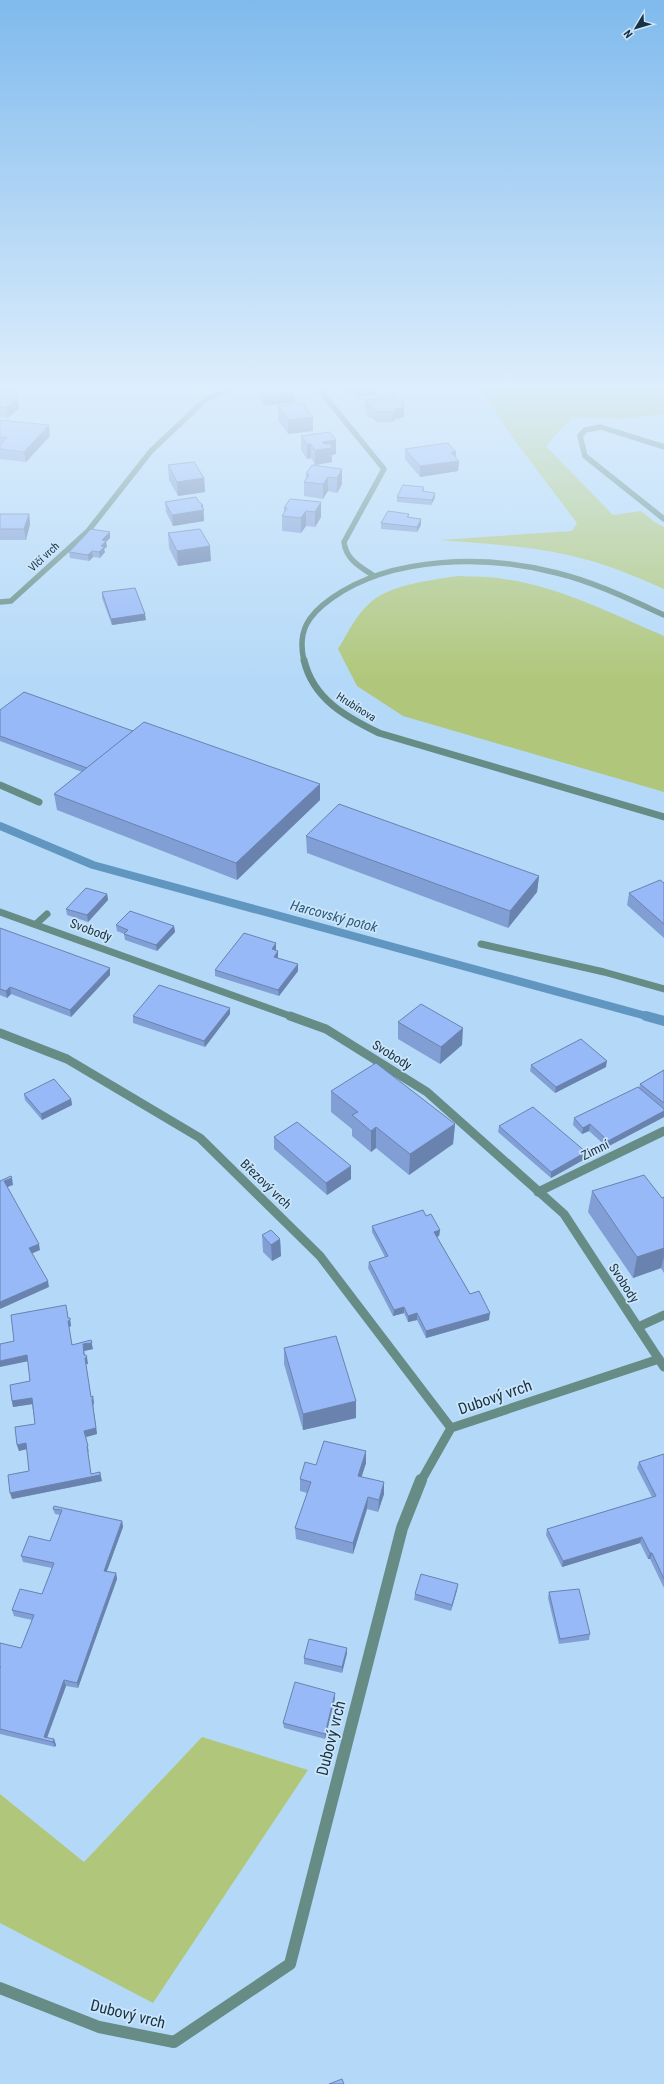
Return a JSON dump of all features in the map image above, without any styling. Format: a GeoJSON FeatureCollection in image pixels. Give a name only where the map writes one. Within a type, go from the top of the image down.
{"type":"FeatureCollection","features":[{"type":"Feature","properties":{"kind":"street","name":"Vlčí vrch"},"geometry":{"type":"LineString","coordinates":[[0,602],[11,601],[88,530],[124,485]]}},
{"type":"Feature","properties":{"kind":"street"},"geometry":{"type":"LineString","coordinates":[[374,576],[350,560],[343,548],[344,542],[375,485]]}},
{"type":"Feature","properties":{"kind":"street"},"geometry":{"type":"LineString","coordinates":[[622,485],[664,519]]}},
{"type":"Feature","properties":{"kind":"street","name":"Hrubínova"},"geometry":{"type":"LineString","coordinates":[[664,615],[574,577],[543,569],[503,564],[436,563],[374,576],[353,584],[330,598],[310,618],[304,629],[300,647],[302,662],[320,695],[336,710],[379,733],[664,817]]}},
{"type":"Feature","properties":{"kind":"street"},"geometry":{"type":"LineString","coordinates":[[0,785],[39,802]]}},
{"type":"Feature","properties":{"kind":"street","name":"Svobody"},"geometry":{"type":"LineString","coordinates":[[0,912],[326,1029],[427,1092],[564,1214],[662,1363]]}},
{"type":"Feature","properties":{"kind":"street"},"geometry":{"type":"LineString","coordinates":[[36,924],[47,914]]}},
{"type":"Feature","properties":{"kind":"street"},"geometry":{"type":"LineString","coordinates":[[481,944],[604,972],[664,989]]}},
{"type":"Feature","properties":{"kind":"street","name":"Březový vrch"},"geometry":{"type":"LineString","coordinates":[[0,1033],[67,1059],[200,1138],[320,1256],[451,1428]]}},
{"type":"Feature","properties":{"kind":"street","name":"Zimní"},"geometry":{"type":"LineString","coordinates":[[538,1192],[664,1131]]}},
{"type":"Feature","properties":{"kind":"street"},"geometry":{"type":"LineString","coordinates":[[638,1327],[664,1315]]}},
{"type":"Feature","properties":{"kind":"street","name":"Dubový vrch"},"geometry":{"type":"LineString","coordinates":[[0,1988],[99,2027],[174,2042],[290,1964],[402,1528],[422,1478],[451,1428],[662,1363]]}},
{"type":"Feature","properties":{"kind":"green space"},"geometry":{"type":"Polygon","coordinates":[[[548,485],[584,485],[613,515],[641,511],[656,523],[664,527],[664,589],[612,568],[563,554],[511,546],[440,540],[572,531],[577,523],[548,485]]]}},
{"type":"Feature","properties":{"kind":"green space"},"geometry":{"type":"Polygon","coordinates":[[[458,576],[498,578],[545,588],[586,602],[664,636],[664,792],[403,716],[357,686],[338,649],[366,606],[391,590],[425,581],[458,576]]]}},
{"type":"Feature","properties":{"kind":"green space"},"geometry":{"type":"Polygon","coordinates":[[[202,1737],[308,1770],[153,2003],[0,1923],[0,1794],[84,1862],[202,1737]]]}},
{"type":"Feature","properties":{"kind":"building"},"geometry":{"type":"Polygon","coordinates":[[[403,485],[424,487],[422,491],[435,493],[432,500],[397,497],[403,485]]]}},
{"type":"Feature","properties":{"kind":"building"},"geometry":{"type":"Polygon","coordinates":[[[196,497],[203,505],[201,506],[204,510],[172,515],[165,502],[196,497]]]}},
{"type":"Feature","properties":{"kind":"building"},"geometry":{"type":"Polygon","coordinates":[[[290,499],[321,502],[315,512],[306,511],[301,518],[282,516],[287,508],[284,508],[290,499]]]}},
{"type":"Feature","properties":{"kind":"building"},"geometry":{"type":"Polygon","coordinates":[[[388,511],[409,514],[407,517],[421,519],[417,527],[381,523],[388,511]]]}},
{"type":"Feature","properties":{"kind":"building"},"geometry":{"type":"Polygon","coordinates":[[[0,514],[29,514],[24,529],[0,529],[0,514]]]}},
{"type":"Feature","properties":{"kind":"building"},"geometry":{"type":"Polygon","coordinates":[[[91,529],[110,532],[102,540],[106,541],[101,546],[104,547],[99,552],[92,551],[88,555],[69,552],[91,529]]]}},
{"type":"Feature","properties":{"kind":"building"},"geometry":{"type":"Polygon","coordinates":[[[200,529],[210,546],[177,551],[168,533],[200,529]]]}},
{"type":"Feature","properties":{"kind":"building"},"geometry":{"type":"Polygon","coordinates":[[[135,588],[145,614],[111,619],[102,592],[135,588]]]}},
{"type":"Feature","properties":{"kind":"building"},"geometry":{"type":"Polygon","coordinates":[[[24,692],[133,731],[87,768],[0,736],[0,710],[24,692]]]}},
{"type":"Feature","properties":{"kind":"building"},"geometry":{"type":"Polygon","coordinates":[[[144,722],[320,784],[236,863],[54,794],[144,722]]]}},
{"type":"Feature","properties":{"kind":"building"},"geometry":{"type":"Polygon","coordinates":[[[339,804],[539,876],[510,911],[306,836],[339,804]]]}},
{"type":"Feature","properties":{"kind":"building"},"geometry":{"type":"Polygon","coordinates":[[[660,880],[664,883],[664,924],[629,893],[660,880]]]}},
{"type":"Feature","properties":{"kind":"building"},"geometry":{"type":"Polygon","coordinates":[[[86,888],[107,894],[87,915],[66,909],[86,888]]]}},
{"type":"Feature","properties":{"kind":"building"},"geometry":{"type":"Polygon","coordinates":[[[130,911],[174,926],[156,945],[124,934],[128,930],[116,925],[130,911]]]}},
{"type":"Feature","properties":{"kind":"building"},"geometry":{"type":"Polygon","coordinates":[[[0,928],[110,968],[70,1010],[10,987],[6,991],[0,989],[0,928]]]}},
{"type":"Feature","properties":{"kind":"building"},"geometry":{"type":"Polygon","coordinates":[[[244,933],[276,943],[272,949],[278,951],[274,957],[298,964],[278,990],[215,970],[244,933]]]}},
{"type":"Feature","properties":{"kind":"building"},"geometry":{"type":"Polygon","coordinates":[[[159,985],[230,1008],[204,1041],[133,1016],[159,985]]]}},
{"type":"Feature","properties":{"kind":"building"},"geometry":{"type":"Polygon","coordinates":[[[421,1004],[463,1028],[441,1047],[398,1022],[421,1004]]]}},
{"type":"Feature","properties":{"kind":"building"},"geometry":{"type":"Polygon","coordinates":[[[581,1039],[607,1061],[556,1087],[531,1065],[581,1039]]]}},
{"type":"Feature","properties":{"kind":"building"},"geometry":{"type":"Polygon","coordinates":[[[376,1063],[455,1124],[410,1154],[376,1127],[371,1131],[352,1115],[358,1112],[331,1091],[376,1063]]]}},
{"type":"Feature","properties":{"kind":"building"},"geometry":{"type":"Polygon","coordinates":[[[664,1070],[664,1103],[640,1084],[664,1070]]]}},
{"type":"Feature","properties":{"kind":"building"},"geometry":{"type":"Polygon","coordinates":[[[54,1079],[71,1099],[41,1114],[24,1094],[54,1079]]]}},
{"type":"Feature","properties":{"kind":"building"},"geometry":{"type":"Polygon","coordinates":[[[638,1087],[664,1109],[664,1111],[608,1141],[590,1124],[583,1128],[574,1118],[638,1087]]]}},
{"type":"Feature","properties":{"kind":"building"},"geometry":{"type":"Polygon","coordinates":[[[533,1107],[586,1152],[551,1172],[499,1126],[533,1107]]]}},
{"type":"Feature","properties":{"kind":"building"},"geometry":{"type":"Polygon","coordinates":[[[297,1122],[351,1166],[326,1183],[274,1137],[297,1122]]]}},
{"type":"Feature","properties":{"kind":"building"},"geometry":{"type":"Polygon","coordinates":[[[644,1175],[662,1198],[664,1197],[664,1248],[637,1257],[592,1191],[644,1175]]]}},
{"type":"Feature","properties":{"kind":"building"},"geometry":{"type":"Polygon","coordinates":[[[11,1176],[12,1178],[4,1181],[39,1244],[29,1248],[48,1281],[0,1302],[0,1181],[11,1176]]]}},
{"type":"Feature","properties":{"kind":"building"},"geometry":{"type":"Polygon","coordinates":[[[423,1210],[426,1216],[431,1214],[440,1230],[434,1232],[470,1294],[479,1291],[490,1313],[426,1331],[417,1313],[408,1316],[404,1307],[394,1310],[369,1262],[388,1256],[372,1226],[423,1210]]]}},
{"type":"Feature","properties":{"kind":"building"},"geometry":{"type":"Polygon","coordinates":[[[271,1230],[280,1239],[271,1245],[262,1235],[271,1230]]]}},
{"type":"Feature","properties":{"kind":"building"},"geometry":{"type":"Polygon","coordinates":[[[66,1305],[68,1318],[70,1318],[68,1321],[72,1345],[91,1340],[92,1343],[83,1344],[84,1355],[87,1357],[85,1358],[91,1397],[93,1396],[92,1400],[96,1428],[84,1431],[88,1446],[91,1474],[100,1472],[100,1475],[10,1493],[8,1475],[29,1471],[26,1443],[17,1445],[15,1427],[35,1424],[32,1398],[12,1401],[10,1385],[30,1381],[27,1355],[0,1361],[0,1344],[14,1341],[11,1315],[66,1305]]]}},
{"type":"Feature","properties":{"kind":"building"},"geometry":{"type":"Polygon","coordinates":[[[336,1336],[356,1401],[303,1414],[284,1348],[336,1336]]]}},
{"type":"Feature","properties":{"kind":"building"},"geometry":{"type":"Polygon","coordinates":[[[324,1441],[366,1451],[358,1476],[384,1482],[379,1500],[368,1497],[353,1543],[295,1528],[311,1482],[300,1479],[305,1462],[316,1465],[324,1441]]]}},
{"type":"Feature","properties":{"kind":"building"},"geometry":{"type":"Polygon","coordinates":[[[664,1454],[664,1579],[652,1553],[650,1553],[642,1537],[563,1561],[547,1529],[656,1496],[639,1462],[664,1454]]]}},
{"type":"Feature","properties":{"kind":"building"},"geometry":{"type":"Polygon","coordinates":[[[54,1506],[122,1521],[104,1571],[116,1573],[77,1683],[64,1680],[44,1737],[54,1739],[53,1742],[0,1729],[0,1643],[21,1648],[34,1615],[12,1610],[20,1589],[42,1594],[54,1563],[21,1556],[29,1536],[50,1541],[62,1510],[53,1509],[54,1506]]]}},
{"type":"Feature","properties":{"kind":"building"},"geometry":{"type":"Polygon","coordinates":[[[421,1574],[458,1584],[452,1605],[415,1594],[421,1574]]]}},
{"type":"Feature","properties":{"kind":"building"},"geometry":{"type":"Polygon","coordinates":[[[579,1589],[590,1634],[560,1639],[549,1592],[579,1589]]]}},
{"type":"Feature","properties":{"kind":"building"},"geometry":{"type":"Polygon","coordinates":[[[309,1639],[347,1648],[342,1667],[304,1658],[309,1639]]]}},
{"type":"Feature","properties":{"kind":"building"},"geometry":{"type":"Polygon","coordinates":[[[295,1682],[335,1693],[325,1734],[283,1723],[295,1682]]]}},
{"type":"Feature","properties":{"kind":"building"},"geometry":{"type":"Polygon","coordinates":[[[342,2079],[344,2084],[329,2084],[342,2079]]]}},
{"type":"Feature","properties":{"kind":"waterway","name":"Harcovský potok"},"geometry":{"type":"LineString","coordinates":[[0,826],[93,865],[650,1017]]}},
{"type":"Feature","properties":{"kind":"waterway","name":"Harcovský potok"},"geometry":{"type":"LineString","coordinates":[[646,1016],[664,1021]]}}]}
